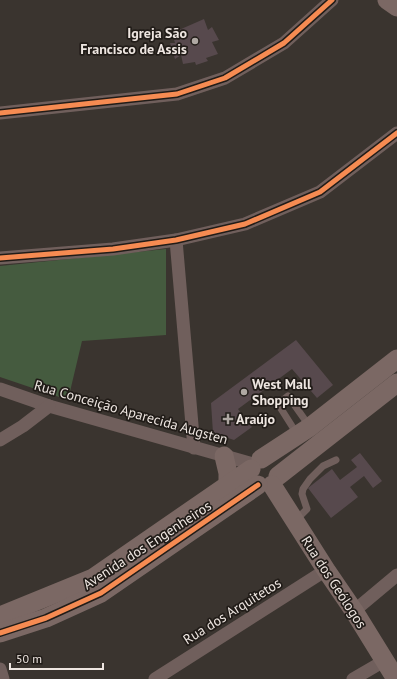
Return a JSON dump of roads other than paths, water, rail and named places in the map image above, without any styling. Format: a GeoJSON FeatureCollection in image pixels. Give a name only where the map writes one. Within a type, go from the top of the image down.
{"type":"FeatureCollection","features":[{"type":"Feature","properties":{"kind":"street"},"geometry":{"type":"LineString","coordinates":[[0,113],[177,94],[225,78],[284,43],[332,0]]}},
{"type":"Feature","properties":{"kind":"street"},"geometry":{"type":"LineString","coordinates":[[386,0],[397,7]]}},
{"type":"Feature","properties":{"kind":"street"},"geometry":{"type":"LineString","coordinates":[[0,258],[114,249],[176,240],[245,224],[320,192],[397,133]]}},
{"type":"Feature","properties":{"kind":"street"},"geometry":{"type":"LineString","coordinates":[[176,240],[194,448]]}},
{"type":"Feature","properties":{"kind":"street","name":"Avenida dos Engenheiros"},"geometry":{"type":"LineString","coordinates":[[0,616],[94,578],[228,485],[262,473],[304,431],[397,359]]}},
{"type":"Feature","properties":{"kind":"street","name":"Avenida dos Engenheiros"},"geometry":{"type":"LineString","coordinates":[[0,633],[46,618],[102,593],[262,473],[343,426],[397,383]]}},
{"type":"Feature","properties":{"kind":"street","name":"Rua Conceição Aparecida Augsten"},"geometry":{"type":"LineString","coordinates":[[0,389],[49,406],[224,456],[262,473]]}},
{"type":"Feature","properties":{"kind":"street"},"geometry":{"type":"LineString","coordinates":[[0,440],[24,426],[49,406]]}},
{"type":"Feature","properties":{"kind":"street"},"geometry":{"type":"LineString","coordinates":[[330,411],[343,426]]}},
{"type":"Feature","properties":{"kind":"street"},"geometry":{"type":"LineString","coordinates":[[224,456],[228,472],[228,485]]}},
{"type":"Feature","properties":{"kind":"street","name":"Rua dos Geólogos"},"geometry":{"type":"LineString","coordinates":[[262,473],[354,611],[396,679]]}},
{"type":"Feature","properties":{"kind":"street","name":"Rua dos Arquitetos"},"geometry":{"type":"LineString","coordinates":[[155,679],[326,570]]}},
{"type":"Feature","properties":{"kind":"street"},"geometry":{"type":"LineString","coordinates":[[354,611],[397,575]]}},
{"type":"Feature","properties":{"kind":"street"},"geometry":{"type":"LineString","coordinates":[[353,679],[384,661]]}},
{"type":"Feature","properties":{"kind":"street"},"geometry":{"type":"LineString","coordinates":[[0,670],[3,679]]}},
{"type":"Feature","properties":{"kind":"lane"},"geometry":{"type":"LineString","coordinates":[[295,521],[307,509],[302,494],[303,489],[310,479],[323,466],[336,460]]}},
{"type":"Feature","properties":{"kind":"place","name":"Igreja São Francisco de Assis"},"geometry":{"type":"Point","coordinates":[195,41]}},
{"type":"Feature","properties":{"kind":"place","name":"West Mall Shopping"},"geometry":{"type":"Point","coordinates":[244,392]}},
{"type":"Feature","properties":{"kind":"place","name":"Araújo"},"geometry":{"type":"Point","coordinates":[228,419]}}]}
